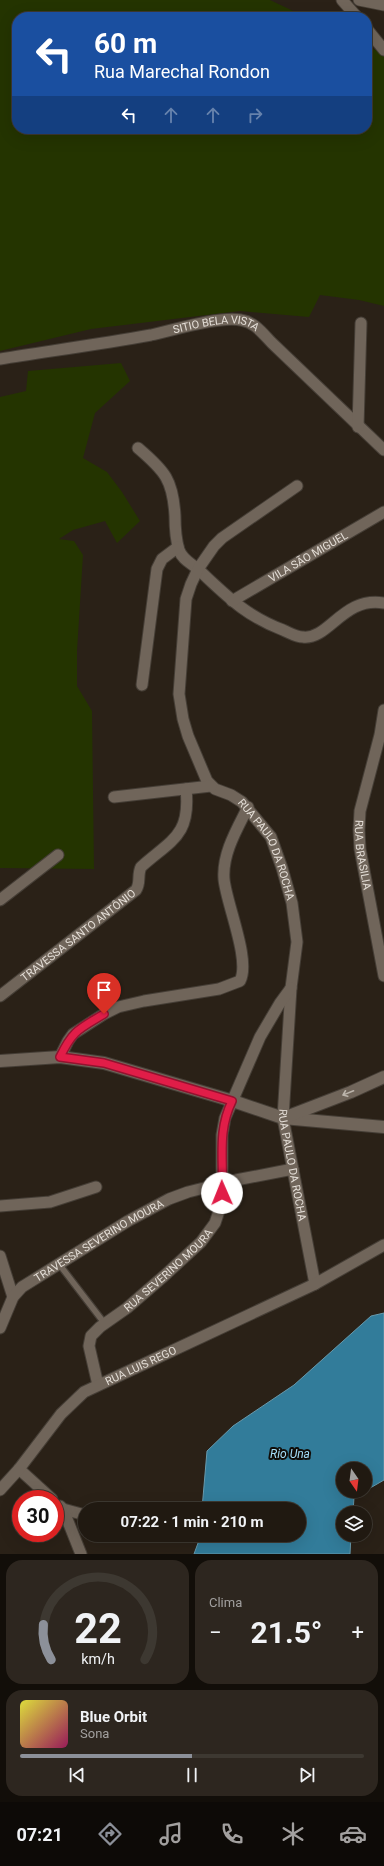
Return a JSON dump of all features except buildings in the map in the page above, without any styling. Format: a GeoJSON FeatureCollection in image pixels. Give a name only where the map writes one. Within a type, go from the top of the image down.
{"type":"FeatureCollection","features":[{"type":"Feature","properties":{"kind":"street"},"geometry":{"type":"LineString","coordinates":[[342,0],[353,12]]}},
{"type":"Feature","properties":{"kind":"street"},"geometry":{"type":"LineString","coordinates":[[359,0],[384,5]]}},
{"type":"Feature","properties":{"kind":"street"},"geometry":{"type":"LineString","coordinates":[[372,35],[384,50]]}},
{"type":"Feature","properties":{"kind":"street","name":"SITIO BELA VISTA"},"geometry":{"type":"LineString","coordinates":[[0,359],[126,340],[202,323],[241,320],[249,322],[261,331],[358,427],[384,450]]}},
{"type":"Feature","properties":{"kind":"street"},"geometry":{"type":"LineString","coordinates":[[358,427],[361,323]]}},
{"type":"Feature","properties":{"kind":"street"},"geometry":{"type":"LineString","coordinates":[[138,448],[160,467],[172,491],[178,547],[186,561],[198,569],[232,601],[257,619],[305,638],[312,637],[324,630],[349,609],[373,602],[384,603]]}},
{"type":"Feature","properties":{"kind":"street"},"geometry":{"type":"LineString","coordinates":[[211,786],[207,781],[188,736],[183,719],[179,694],[186,599],[198,569],[214,546],[222,538],[297,486]]}},
{"type":"Feature","properties":{"kind":"street","name":"VILA SÃO MIGUEL"},"geometry":{"type":"LineString","coordinates":[[232,601],[384,512]]}},
{"type":"Feature","properties":{"kind":"street"},"geometry":{"type":"LineString","coordinates":[[142,685],[158,569],[162,559],[178,547]]}},
{"type":"Feature","properties":{"kind":"street","name":"RUA BRASILIA"},"geometry":{"type":"LineString","coordinates":[[384,710],[380,735],[360,811],[359,830],[360,849],[384,976]]}},
{"type":"Feature","properties":{"kind":"street"},"geometry":{"type":"LineString","coordinates":[[114,797],[211,786]]}},
{"type":"Feature","properties":{"kind":"street","name":"RUA PAULO DA ROCHA"},"geometry":{"type":"LineString","coordinates":[[211,786],[237,798],[248,808],[271,837],[292,903],[297,942],[291,988],[283,1118],[315,1284]]}},
{"type":"Feature","properties":{"kind":"street","name":"TRAVESSA SANTO ANTÔNIO"},"geometry":{"type":"LineString","coordinates":[[0,996],[136,890],[139,885],[139,872],[141,867],[171,843],[186,820],[188,802],[186,789]]}},
{"type":"Feature","properties":{"kind":"street"},"geometry":{"type":"LineString","coordinates":[[60,1057],[68,1041],[74,1034],[104,1014],[118,1007],[144,1001],[219,989],[233,985],[240,981],[242,977],[242,962],[237,930],[225,886],[224,864],[231,844],[248,808]]}},
{"type":"Feature","properties":{"kind":"street"},"geometry":{"type":"LineString","coordinates":[[0,900],[58,855]]}},
{"type":"Feature","properties":{"kind":"street","name":"RUA SEVERINO MOURA"},"geometry":{"type":"LineString","coordinates":[[98,1385],[92,1361],[90,1339],[95,1331],[164,1276],[209,1233],[219,1213],[222,1202],[222,1135],[225,1118],[260,1036],[291,988]]}},
{"type":"Feature","properties":{"kind":"street"},"geometry":{"type":"LineString","coordinates":[[0,1061],[60,1057],[104,1063],[232,1101],[283,1118],[384,1127]]}},
{"type":"Feature","properties":{"kind":"street"},"geometry":{"type":"LineString","coordinates":[[283,1118],[384,1077]]}},
{"type":"Feature","properties":{"kind":"street","name":"TRAVESSA SEVERINO MOURA"},"geometry":{"type":"LineString","coordinates":[[0,1328],[13,1296],[34,1279],[128,1221],[169,1199],[188,1192],[293,1169]]}},
{"type":"Feature","properties":{"kind":"street"},"geometry":{"type":"LineString","coordinates":[[0,1206],[50,1202],[96,1187]]}},
{"type":"Feature","properties":{"kind":"street","name":"RUA LUIS REGO"},"geometry":{"type":"LineString","coordinates":[[0,1490],[19,1469],[61,1414],[84,1392],[315,1284],[384,1246]]}},
{"type":"Feature","properties":{"kind":"street"},"geometry":{"type":"LineString","coordinates":[[0,1256],[13,1296]]}},
{"type":"Feature","properties":{"kind":"street"},"geometry":{"type":"LineString","coordinates":[[19,1469],[42,1490]]}},
{"type":"Feature","properties":{"kind":"street"},"geometry":{"type":"LineString","coordinates":[[64,1507],[78,1512]]}},
{"type":"Feature","properties":{"kind":"street"},"geometry":{"type":"LineString","coordinates":[[64,1516],[81,1554]]}},
{"type":"Feature","properties":{"kind":"lane"},"geometry":{"type":"LineString","coordinates":[[59,1264],[104,1324]]}},
{"type":"Feature","properties":{"kind":"green space"},"geometry":{"type":"Polygon","coordinates":[[[0,0],[270,0],[295,12],[12,12],[12,134],[372,134],[372,48],[384,54],[384,306],[359,300],[320,295],[309,317],[240,311],[91,329],[0,351],[0,0]]]}},
{"type":"Feature","properties":{"kind":"green space"},"geometry":{"type":"Polygon","coordinates":[[[121,363],[130,381],[95,413],[83,458],[107,472],[122,492],[140,521],[117,543],[105,521],[73,530],[59,539],[74,541],[83,555],[77,651],[77,686],[92,711],[94,869],[0,868],[0,397],[26,391],[28,371],[121,363]]]}},
{"type":"Feature","properties":{"kind":"water","name":"Rio Una"},"geometry":{"type":"Polygon","coordinates":[[[384,1313],[384,1480],[372,1487],[372,1462],[336,1462],[336,1498],[354,1498],[353,1506],[336,1506],[336,1542],[351,1542],[350,1554],[194,1554],[198,1542],[306,1542],[306,1502],[203,1502],[207,1451],[233,1426],[294,1385],[371,1316],[384,1313]]]}},
{"type":"Feature","properties":{"kind":"route"},"geometry":{"type":"LineString","coordinates":[[104,1014],[79,1029],[70,1037],[60,1057],[104,1063],[232,1101],[225,1118],[222,1135],[222,1193]]}}]}
